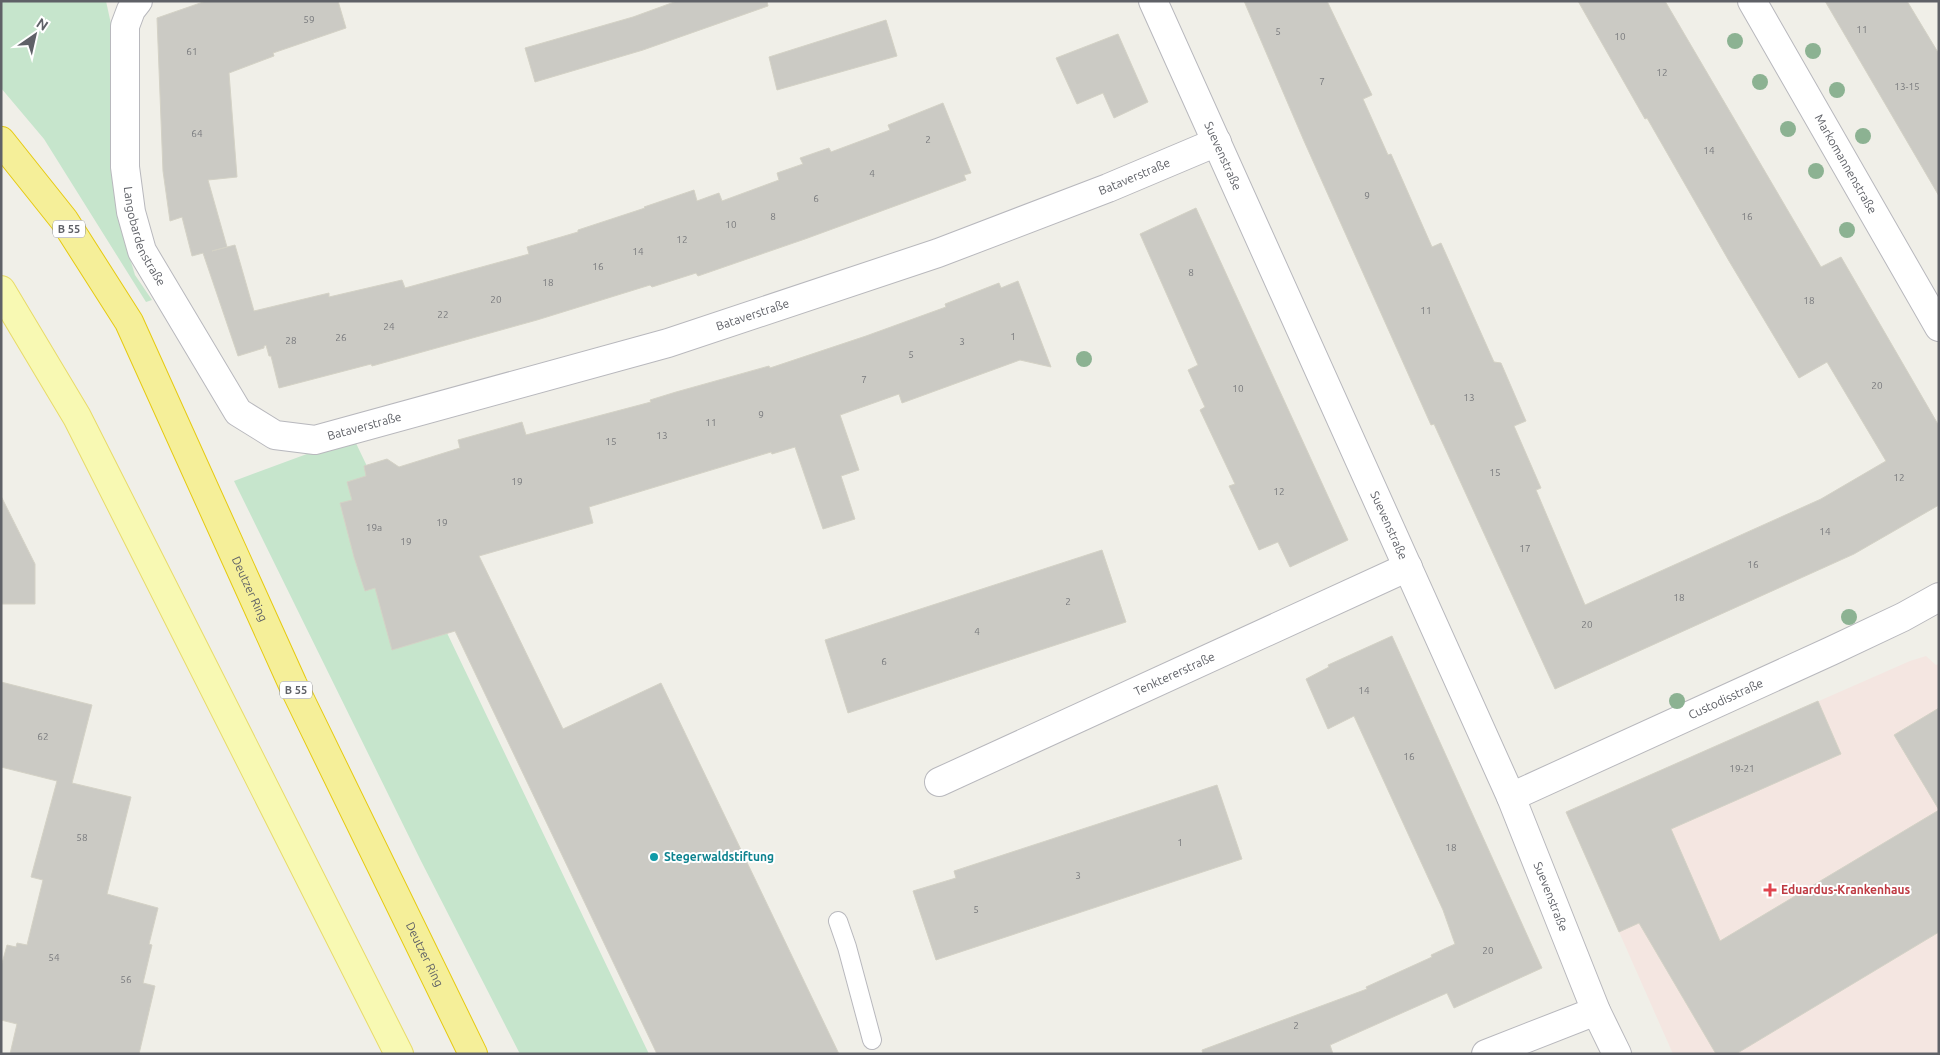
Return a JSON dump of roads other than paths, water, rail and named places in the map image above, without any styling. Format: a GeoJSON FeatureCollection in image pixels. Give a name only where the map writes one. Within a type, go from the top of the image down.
{"type":"FeatureCollection","features":[{"type":"Feature","properties":{"kind":"highway","name":"Deutzer Ring"},"geometry":{"type":"LineString","coordinates":[[1,141],[64,220],[129,322],[293,685],[473,1054]]}},
{"type":"Feature","properties":{"kind":"main road"},"geometry":{"type":"LineString","coordinates":[[1,290],[77,417],[399,1054]]}},
{"type":"Feature","properties":{"kind":"street","name":"Langobardenstraße"},"geometry":{"type":"LineString","coordinates":[[138,1],[131,10],[125,26],[125,167],[131,212],[142,251],[238,412],[275,435]]}},
{"type":"Feature","properties":{"kind":"street","name":"Suevenstraße"},"geometry":{"type":"LineString","coordinates":[[1153,1],[1510,797],[1596,1012],[1617,1054]]}},
{"type":"Feature","properties":{"kind":"street","name":"Markomannenstraße"},"geometry":{"type":"LineString","coordinates":[[1752,1],[1939,327]]}},
{"type":"Feature","properties":{"kind":"street","name":"Bataverstraße"},"geometry":{"type":"LineString","coordinates":[[275,435],[315,440],[668,342],[938,253],[1108,188],[1217,142]]}},
{"type":"Feature","properties":{"kind":"street","name":"Tenktererstraße"},"geometry":{"type":"LineString","coordinates":[[939,782],[1408,566]]}},
{"type":"Feature","properties":{"kind":"street","name":"Custodisstraße"},"geometry":{"type":"LineString","coordinates":[[1510,797],[1822,655],[1939,597]]}},
{"type":"Feature","properties":{"kind":"street"},"geometry":{"type":"LineString","coordinates":[[1486,1054],[1596,1012]]}},
{"type":"Feature","properties":{"kind":"lane"},"geometry":{"type":"LineString","coordinates":[[838,921],[847,947],[872,1040]]}},
{"type":"Feature","properties":{"kind":"place","name":"Stegerwaldstiftung"},"geometry":{"type":"Point","coordinates":[654,857]}},
{"type":"Feature","properties":{"kind":"place","name":"Eduardus-Krankenhaus"},"geometry":{"type":"Point","coordinates":[1770,890]}}]}
